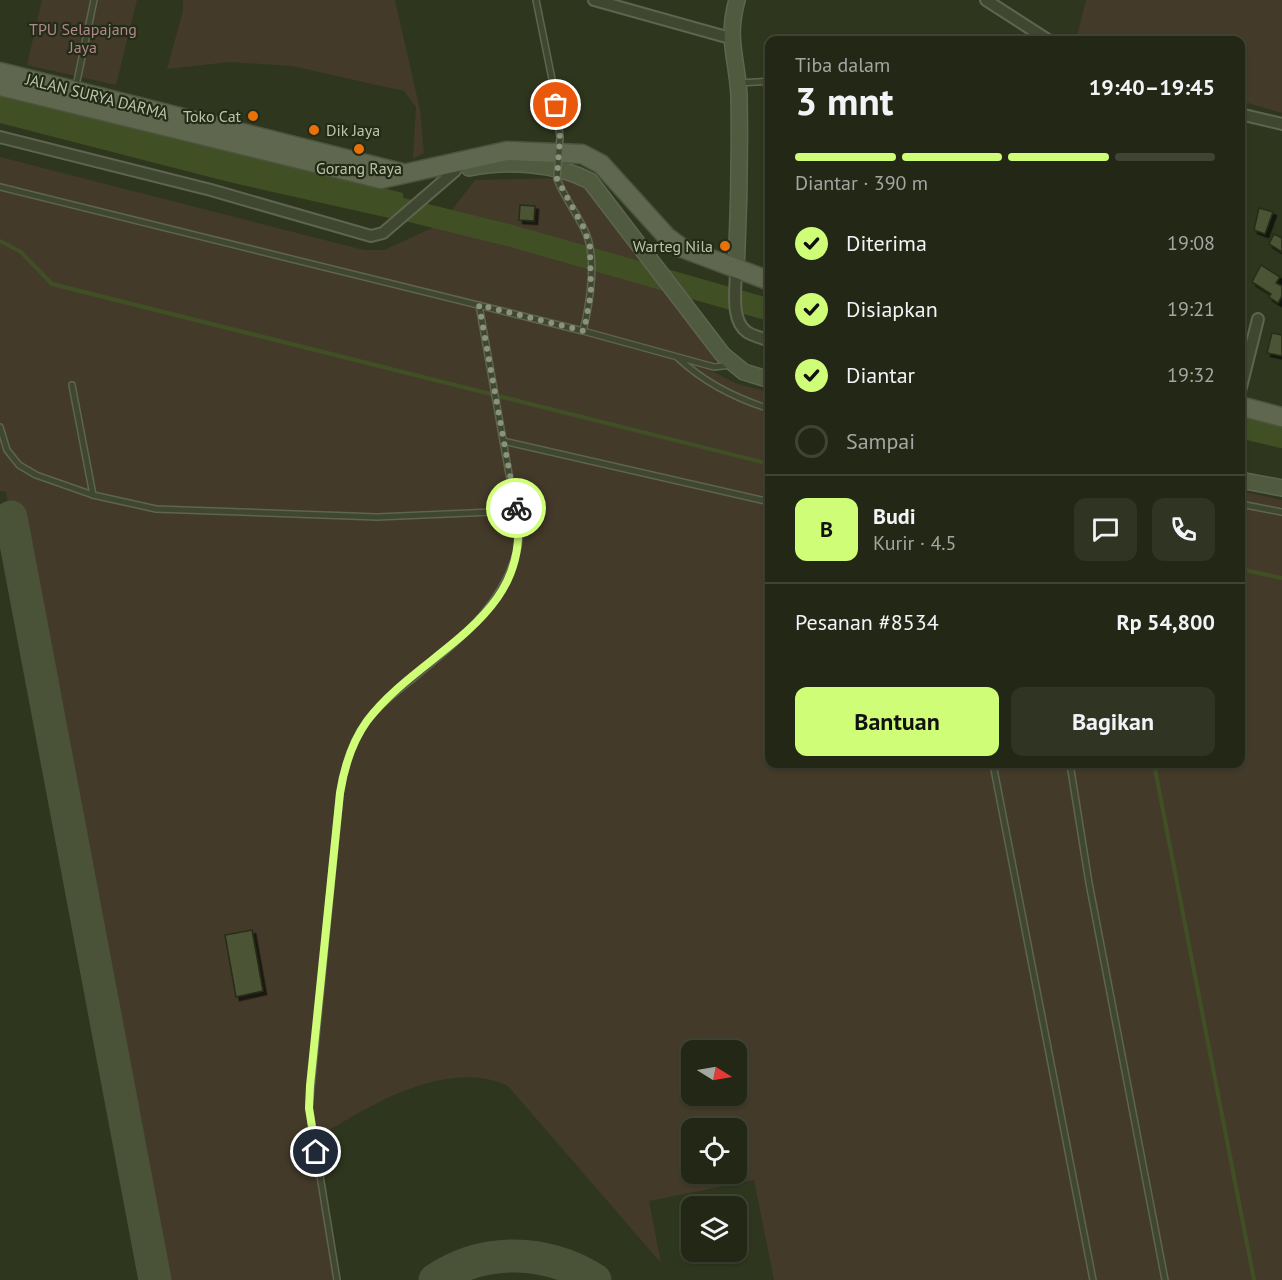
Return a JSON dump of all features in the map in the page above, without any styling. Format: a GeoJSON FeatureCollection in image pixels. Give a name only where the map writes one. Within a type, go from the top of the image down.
{"type":"FeatureCollection","features":[{"type":"Feature","properties":{"kind":"main road"},"geometry":{"type":"LineString","coordinates":[[736,279],[741,181],[738,83],[730,38],[731,21],[737,0]]}},
{"type":"Feature","properties":{"kind":"main road","name":"JALAN SURYA DARMA"},"geometry":{"type":"LineString","coordinates":[[0,72],[73,98]]}},
{"type":"Feature","properties":{"kind":"main road","name":"JALAN SURYA DARMA"},"geometry":{"type":"LineString","coordinates":[[0,86],[73,98],[347,158],[402,173],[507,151],[565,151],[582,154],[600,164],[667,237],[682,248],[736,279],[765,281]]}},
{"type":"Feature","properties":{"kind":"main road"},"geometry":{"type":"LineString","coordinates":[[402,173],[424,178],[488,164],[559,168],[575,173],[599,189],[695,320],[733,364],[744,372],[765,378]]}},
{"type":"Feature","properties":{"kind":"main road"},"geometry":{"type":"LineString","coordinates":[[1245,407],[1282,417]]}},
{"type":"Feature","properties":{"kind":"main road"},"geometry":{"type":"LineString","coordinates":[[1245,481],[1282,488]]}},
{"type":"Feature","properties":{"kind":"street"},"geometry":{"type":"LineString","coordinates":[[594,0],[625,4],[730,38]]}},
{"type":"Feature","properties":{"kind":"street"},"geometry":{"type":"LineString","coordinates":[[987,0],[1042,36]]}},
{"type":"Feature","properties":{"kind":"street"},"geometry":{"type":"LineString","coordinates":[[1245,115],[1282,124]]}},
{"type":"Feature","properties":{"kind":"street"},"geometry":{"type":"LineString","coordinates":[[0,137],[210,190],[358,234],[383,233],[455,171]]}},
{"type":"Feature","properties":{"kind":"street"},"geometry":{"type":"LineString","coordinates":[[736,279],[736,310],[740,324],[747,332],[765,339]]}},
{"type":"Feature","properties":{"kind":"street"},"geometry":{"type":"LineString","coordinates":[[1245,371],[1258,319]]}},
{"type":"Feature","properties":{"kind":"lane"},"geometry":{"type":"LineString","coordinates":[[73,98],[94,0]]}},
{"type":"Feature","properties":{"kind":"lane"},"geometry":{"type":"LineString","coordinates":[[536,0],[554,89],[560,137],[557,179],[584,228],[590,247],[591,293],[584,331]]}},
{"type":"Feature","properties":{"kind":"lane"},"geometry":{"type":"LineString","coordinates":[[738,83],[765,81]]}},
{"type":"Feature","properties":{"kind":"lane"},"geometry":{"type":"LineString","coordinates":[[0,187],[584,331],[714,367],[733,364]]}},
{"type":"Feature","properties":{"kind":"lane"},"geometry":{"type":"LineString","coordinates":[[337,1280],[309,1108],[341,785],[354,741],[368,720],[391,696],[481,619],[502,589],[518,552],[520,536],[517,511],[492,389],[479,305]]}},
{"type":"Feature","properties":{"kind":"lane"},"geometry":{"type":"LineString","coordinates":[[676,356],[696,375],[718,390],[765,407]]}},
{"type":"Feature","properties":{"kind":"lane"},"geometry":{"type":"LineString","coordinates":[[72,386],[93,495]]}},
{"type":"Feature","properties":{"kind":"lane"},"geometry":{"type":"LineString","coordinates":[[0,427],[8,450],[19,465],[36,475],[93,495],[156,509],[290,516],[377,517],[517,511]]}},
{"type":"Feature","properties":{"kind":"lane"},"geometry":{"type":"LineString","coordinates":[[503,441],[765,501]]}},
{"type":"Feature","properties":{"kind":"lane"},"geometry":{"type":"LineString","coordinates":[[1245,505],[1282,512]]}},
{"type":"Feature","properties":{"kind":"lane"},"geometry":{"type":"LineString","coordinates":[[994,768],[1093,1280]]}},
{"type":"Feature","properties":{"kind":"lane"},"geometry":{"type":"LineString","coordinates":[[1071,768],[1089,883],[1165,1280]]}},
{"type":"Feature","properties":{"kind":"green space","name":"TPU Selapajang Jaya"},"geometry":{"type":"Polygon","coordinates":[[[42,0],[137,0],[116,85],[27,65],[42,0]]]}},
{"type":"Feature","properties":{"kind":"green space"},"geometry":{"type":"Polygon","coordinates":[[[183,0],[395,0],[420,110],[424,153],[413,159],[416,107],[404,91],[292,66],[229,62],[167,69],[183,11],[183,0]]]}},
{"type":"Feature","properties":{"kind":"green space"},"geometry":{"type":"Polygon","coordinates":[[[1086,0],[1282,0],[1282,113],[1245,102],[1245,36],[1077,36],[1086,0]]]}},
{"type":"Feature","properties":{"kind":"green space"},"geometry":{"type":"Polygon","coordinates":[[[0,157],[364,250],[384,250],[441,224],[475,180],[565,178],[585,181],[715,359],[712,371],[735,383],[765,391],[765,768],[1245,768],[1245,492],[1282,500],[1282,1280],[774,1280],[754,1180],[747,1181],[747,1118],[681,1118],[681,1184],[734,1184],[649,1201],[661,1263],[508,1086],[484,1079],[459,1078],[433,1082],[407,1090],[382,1101],[314,1140],[337,1280],[161,1280],[150,1252],[6,492],[0,491],[0,157]]]}},
{"type":"Feature","properties":{"kind":"shaded area"},"geometry":{"type":"Polygon","coordinates":[[[0,93],[403,193],[403,208],[389,218],[229,182],[0,123],[0,93]]]}},
{"type":"Feature","properties":{"kind":"building"},"geometry":{"type":"Polygon","coordinates":[[[520,205],[535,206],[534,221],[519,220],[520,205]]]}},
{"type":"Feature","properties":{"kind":"building"},"geometry":{"type":"Polygon","coordinates":[[[1259,208],[1273,212],[1265,234],[1254,230],[1259,208]]]}},
{"type":"Feature","properties":{"kind":"building"},"geometry":{"type":"Polygon","coordinates":[[[1274,234],[1282,238],[1282,252],[1269,244],[1274,234]]]}},
{"type":"Feature","properties":{"kind":"building"},"geometry":{"type":"Polygon","coordinates":[[[1261,265],[1280,277],[1276,283],[1282,286],[1282,296],[1278,303],[1269,297],[1271,294],[1252,282],[1261,265]]]}},
{"type":"Feature","properties":{"kind":"building"},"geometry":{"type":"Polygon","coordinates":[[[1272,333],[1282,335],[1282,356],[1267,353],[1272,333]]]}},
{"type":"Feature","properties":{"kind":"building"},"geometry":{"type":"Polygon","coordinates":[[[252,930],[263,991],[236,997],[225,935],[252,930]]]}},
{"type":"Feature","properties":{"kind":"waterway"},"geometry":{"type":"LineString","coordinates":[[386,205],[512,236],[765,309]]}},
{"type":"Feature","properties":{"kind":"waterway"},"geometry":{"type":"LineString","coordinates":[[0,241],[21,252],[52,284],[765,463]]}},
{"type":"Feature","properties":{"kind":"waterway"},"geometry":{"type":"LineString","coordinates":[[1245,428],[1282,437]]}},
{"type":"Feature","properties":{"kind":"waterway"},"geometry":{"type":"LineString","coordinates":[[1245,570],[1282,578]]}},
{"type":"Feature","properties":{"kind":"waterway"},"geometry":{"type":"LineString","coordinates":[[1155,768],[1254,1280]]}},
{"type":"Feature","properties":{"kind":"taxiway"},"geometry":{"type":"LineString","coordinates":[[11,517],[155,1280]]}},
{"type":"Feature","properties":{"kind":"taxiway"},"geometry":{"type":"LineString","coordinates":[[435,1280],[454,1269],[474,1262],[494,1257],[515,1256],[556,1262],[595,1280]]}},
{"type":"Feature","properties":{"kind":"way so far"},"geometry":{"type":"LineString","coordinates":[[516,508],[488,366],[479,305],[584,331],[591,293],[590,247],[588,236],[562,192],[557,179],[560,137],[556,105]]}},
{"type":"Feature","properties":{"kind":"place","name":"Toko Cat"},"geometry":{"type":"Point","coordinates":[253,116]}},
{"type":"Feature","properties":{"kind":"place","name":"Dik Jaya"},"geometry":{"type":"Point","coordinates":[314,130]}},
{"type":"Feature","properties":{"kind":"place","name":"Gorang Raya"},"geometry":{"type":"Point","coordinates":[359,149]}},
{"type":"Feature","properties":{"kind":"place","name":"Warteg Nila"},"geometry":{"type":"Point","coordinates":[725,246]}},
{"type":"Feature","properties":{"kind":"route"},"geometry":{"type":"LineString","coordinates":[[316,1152],[309,1108],[310,1086],[340,793],[345,768],[354,741],[368,720],[391,696],[452,647],[481,619],[502,589],[518,552],[520,536],[516,508]]}}]}
